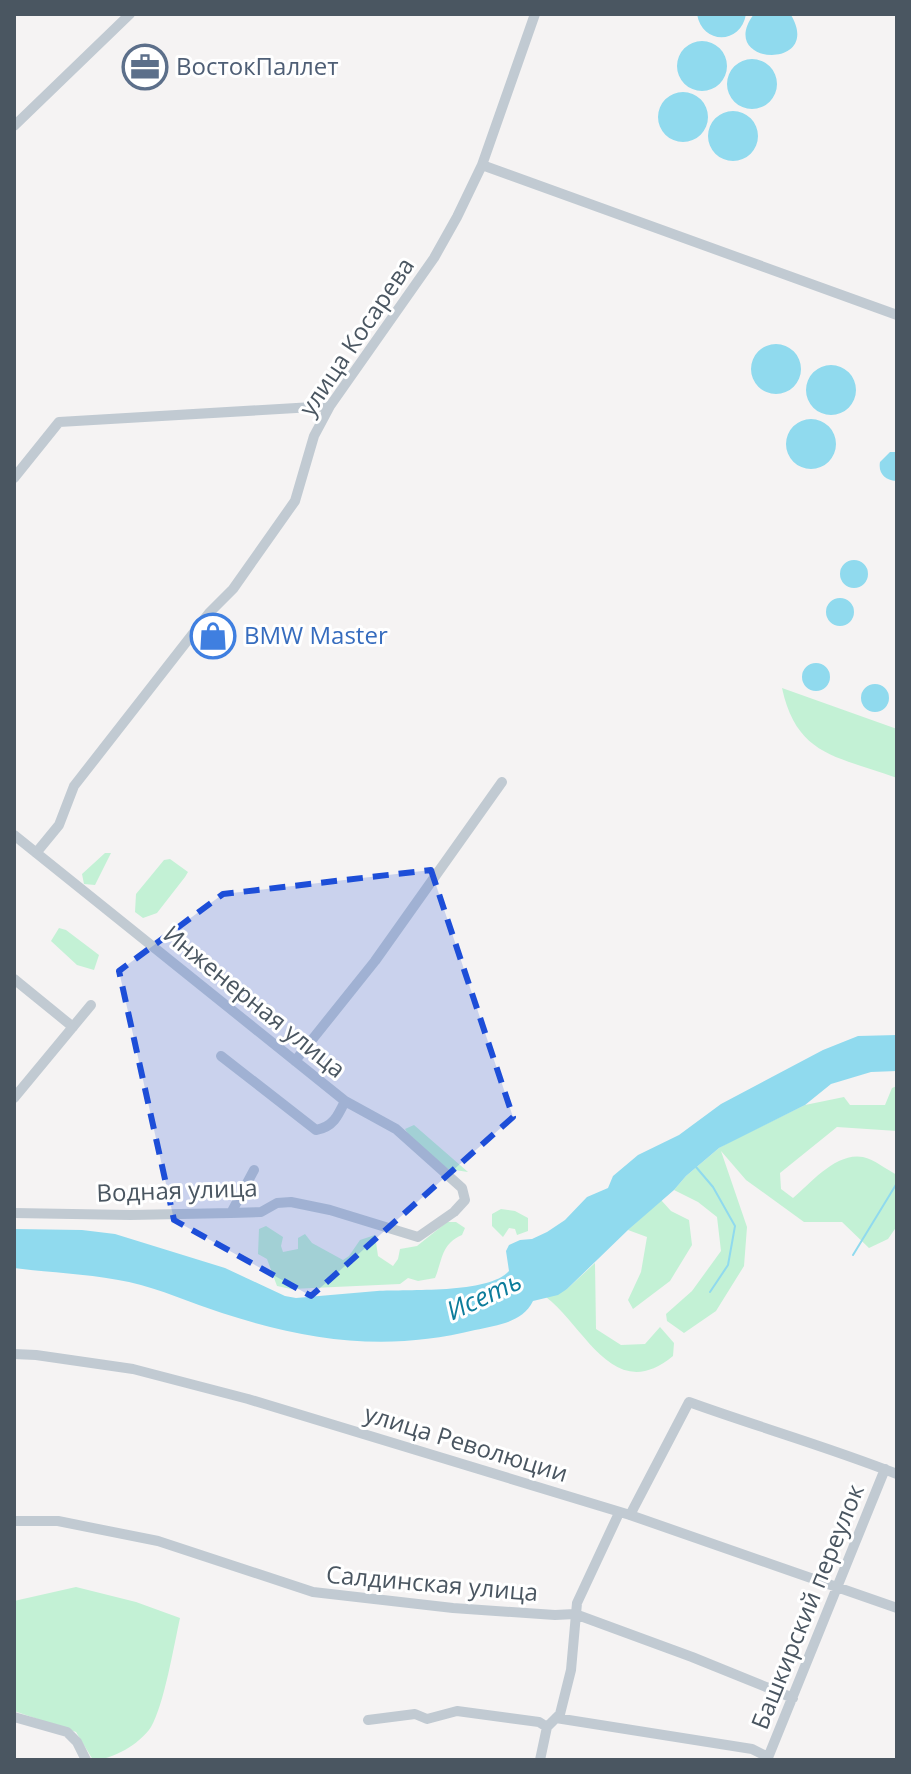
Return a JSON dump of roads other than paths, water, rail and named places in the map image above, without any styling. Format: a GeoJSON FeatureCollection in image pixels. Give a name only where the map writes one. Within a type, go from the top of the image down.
{"type":"FeatureCollection","features":[{"type":"Feature","properties":{"kind":"street"},"geometry":{"type":"LineString","coordinates":[[14,126],[130,14]]}},
{"type":"Feature","properties":{"kind":"street","name":"улица Косарева"},"geometry":{"type":"LineString","coordinates":[[36,853],[59,825],[74,786],[209,613],[233,589],[295,501],[314,436],[330,406],[434,258],[482,165],[535,14]]}},
{"type":"Feature","properties":{"kind":"street"},"geometry":{"type":"LineString","coordinates":[[482,165],[897,315]]}},
{"type":"Feature","properties":{"kind":"street"},"geometry":{"type":"LineString","coordinates":[[14,478],[59,422],[330,406]]}},
{"type":"Feature","properties":{"kind":"street"},"geometry":{"type":"LineString","coordinates":[[295,1061],[375,961],[502,782]]}},
{"type":"Feature","properties":{"kind":"street","name":"Инженерная улица"},"geometry":{"type":"LineString","coordinates":[[14,835],[345,1101],[396,1129],[462,1188],[465,1200]]}},
{"type":"Feature","properties":{"kind":"street"},"geometry":{"type":"LineString","coordinates":[[14,979],[73,1027]]}},
{"type":"Feature","properties":{"kind":"street"},"geometry":{"type":"LineString","coordinates":[[14,1098],[91,1005]]}},
{"type":"Feature","properties":{"kind":"street"},"geometry":{"type":"LineString","coordinates":[[221,1056],[316,1130],[326,1128],[338,1118],[345,1101]]}},
{"type":"Feature","properties":{"kind":"street"},"geometry":{"type":"LineString","coordinates":[[231,1213],[254,1170]]}},
{"type":"Feature","properties":{"kind":"street","name":"Водная улица"},"geometry":{"type":"LineString","coordinates":[[14,1213],[130,1215],[261,1212],[277,1203],[291,1202],[330,1210],[418,1237],[454,1212],[465,1200]]}},
{"type":"Feature","properties":{"kind":"street","name":"улица Революции"},"geometry":{"type":"LineString","coordinates":[[14,1354],[133,1369],[234,1395],[625,1514],[897,1608]]}},
{"type":"Feature","properties":{"kind":"street"},"geometry":{"type":"LineString","coordinates":[[540,1760],[547,1727],[560,1714],[571,1670],[577,1603],[689,1402],[775,1433],[868,1461],[897,1474]]}},
{"type":"Feature","properties":{"kind":"street","name":"Башкирский переулок"},"geometry":{"type":"LineString","coordinates":[[768,1758],[885,1469]]}},
{"type":"Feature","properties":{"kind":"street","name":"Салдинская улица"},"geometry":{"type":"LineString","coordinates":[[14,1521],[58,1521],[158,1541],[313,1592],[453,1608],[575,1614],[793,1698]]}},
{"type":"Feature","properties":{"kind":"street"},"geometry":{"type":"LineString","coordinates":[[368,1720],[415,1714],[427,1719],[457,1711],[539,1722],[547,1727]]}},
{"type":"Feature","properties":{"kind":"street"},"geometry":{"type":"LineString","coordinates":[[14,1717],[67,1732],[77,1742],[86,1760]]}},
{"type":"Feature","properties":{"kind":"street"},"geometry":{"type":"LineString","coordinates":[[556,1718],[752,1749],[768,1758]]}},
{"type":"Feature","properties":{"kind":"water"},"geometry":{"type":"Polygon","coordinates":[[[697,14],[746,14],[737,31],[722,37],[706,31],[697,14]]]}},
{"type":"Feature","properties":{"kind":"water"},"geometry":{"type":"Polygon","coordinates":[[[754,14],[791,15],[797,33],[794,46],[784,53],[770,55],[757,52],[748,44],[746,31],[754,14]]]}},
{"type":"Feature","properties":{"kind":"water"},"geometry":{"type":"Polygon","coordinates":[[[702,41],[720,48],[727,66],[720,84],[702,91],[684,84],[677,66],[684,48],[702,41]]]}},
{"type":"Feature","properties":{"kind":"water"},"geometry":{"type":"Polygon","coordinates":[[[752,59],[770,66],[777,84],[770,102],[752,109],[734,102],[727,84],[734,66],[752,59]]]}},
{"type":"Feature","properties":{"kind":"water"},"geometry":{"type":"Polygon","coordinates":[[[683,92],[701,99],[708,117],[701,135],[683,142],[665,135],[658,117],[665,99],[683,92]]]}},
{"type":"Feature","properties":{"kind":"water"},"geometry":{"type":"Polygon","coordinates":[[[733,111],[751,118],[758,136],[751,154],[733,161],[715,154],[708,136],[715,118],[733,111]]]}},
{"type":"Feature","properties":{"kind":"water"},"geometry":{"type":"Polygon","coordinates":[[[776,344],[794,351],[801,369],[794,387],[776,394],[758,387],[751,369],[758,351],[776,344]]]}},
{"type":"Feature","properties":{"kind":"water"},"geometry":{"type":"Polygon","coordinates":[[[831,365],[849,372],[856,390],[849,408],[831,415],[813,408],[806,390],[813,372],[831,365]]]}},
{"type":"Feature","properties":{"kind":"water"},"geometry":{"type":"Polygon","coordinates":[[[811,419],[829,426],[836,444],[829,462],[811,469],[793,462],[786,444],[793,426],[811,419]]]}},
{"type":"Feature","properties":{"kind":"water"},"geometry":{"type":"Polygon","coordinates":[[[890,452],[897,452],[896,481],[886,477],[880,469],[880,462],[890,452]]]}},
{"type":"Feature","properties":{"kind":"water"},"geometry":{"type":"Polygon","coordinates":[[[854,560],[864,564],[868,574],[864,584],[854,588],[844,584],[840,574],[844,564],[854,560]]]}},
{"type":"Feature","properties":{"kind":"water"},"geometry":{"type":"Polygon","coordinates":[[[840,598],[850,602],[854,612],[850,622],[840,626],[830,622],[826,612],[830,602],[840,598]]]}},
{"type":"Feature","properties":{"kind":"water"},"geometry":{"type":"Polygon","coordinates":[[[816,663],[826,667],[830,677],[826,687],[816,691],[806,687],[802,677],[806,667],[816,663]]]}},
{"type":"Feature","properties":{"kind":"water"},"geometry":{"type":"Polygon","coordinates":[[[875,684],[885,688],[889,698],[885,708],[875,712],[865,708],[861,698],[865,688],[875,684]]]}},
{"type":"Feature","properties":{"kind":"water","name":"Исеть"},"geometry":{"type":"Polygon","coordinates":[[[897,1035],[897,1071],[871,1072],[831,1084],[805,1105],[719,1148],[567,1289],[558,1295],[533,1301],[516,1319],[500,1324],[410,1341],[348,1340],[254,1323],[129,1282],[14,1268],[14,1229],[82,1230],[115,1234],[225,1268],[285,1296],[296,1298],[484,1284],[509,1271],[506,1251],[509,1245],[547,1232],[565,1220],[587,1197],[608,1188],[613,1176],[638,1155],[679,1135],[721,1104],[823,1050],[858,1036],[897,1035]]]}},
{"type":"Feature","properties":{"kind":"waterway"},"geometry":{"type":"LineString","coordinates":[[696,1167],[713,1187],[735,1226],[728,1265],[710,1292]]}},
{"type":"Feature","properties":{"kind":"waterway"},"geometry":{"type":"LineString","coordinates":[[853,1255],[897,1183]]}},
{"type":"Feature","properties":{"kind":"place","name":"ВостокПаллет"},"geometry":{"type":"Point","coordinates":[145,67]}},
{"type":"Feature","properties":{"kind":"place","name":"BMW Master"},"geometry":{"type":"Point","coordinates":[213,636]}}]}
